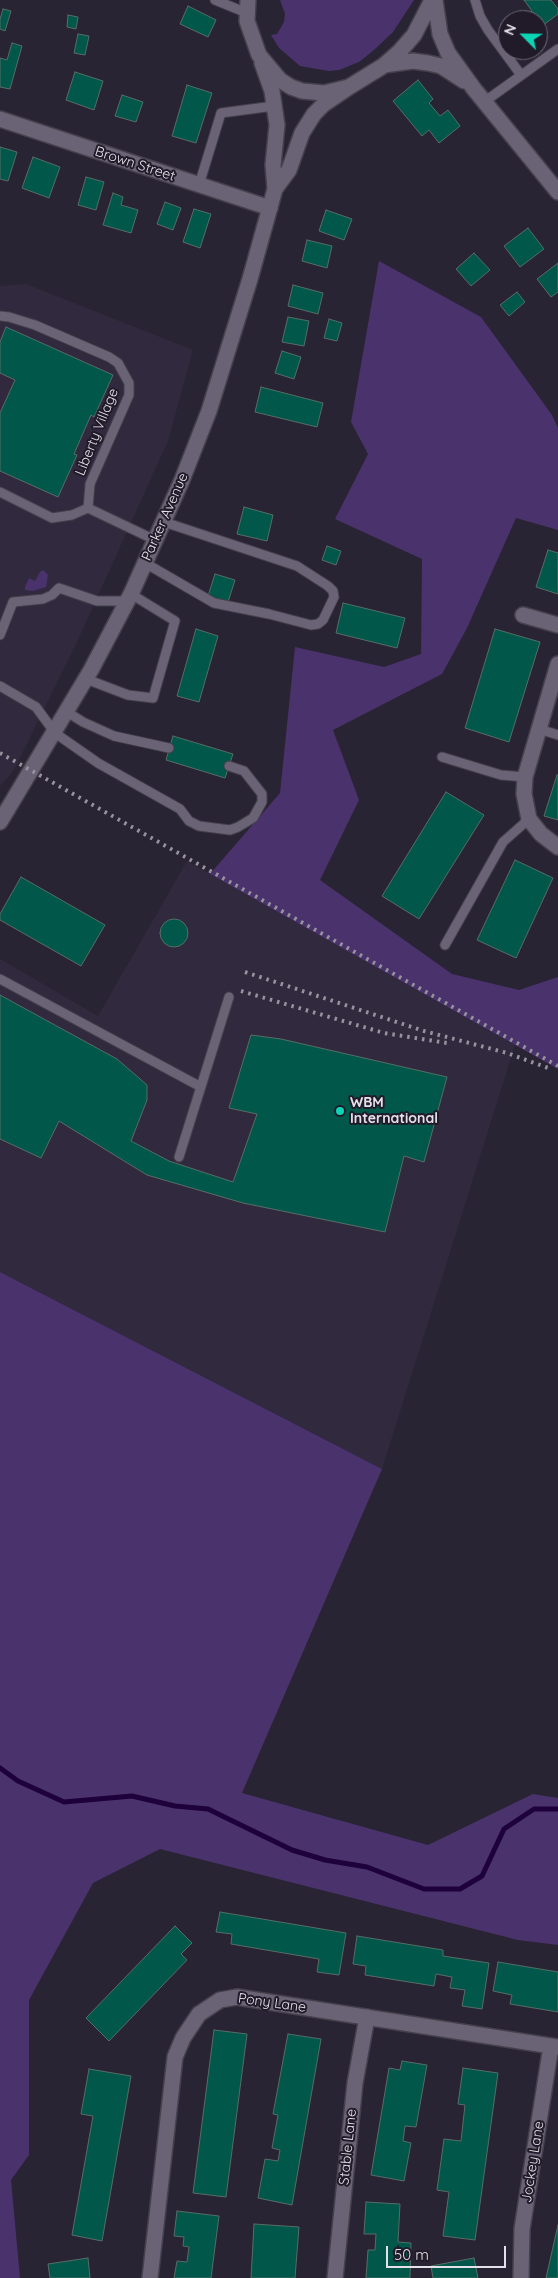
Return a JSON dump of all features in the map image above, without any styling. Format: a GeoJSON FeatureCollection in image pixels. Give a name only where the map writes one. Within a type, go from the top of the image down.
{"type":"FeatureCollection","features":[{"type":"Feature","properties":{"kind":"street"},"geometry":{"type":"LineString","coordinates":[[383,66],[414,35],[434,0]]}},
{"type":"Feature","properties":{"kind":"street"},"geometry":{"type":"LineString","coordinates":[[434,0],[438,26],[448,53],[484,102],[558,192]]}},
{"type":"Feature","properties":{"kind":"street"},"geometry":{"type":"LineString","coordinates":[[247,6],[249,29],[259,55],[280,80],[302,91],[324,93],[349,87]]}},
{"type":"Feature","properties":{"kind":"street","name":"Parker Avenue"},"geometry":{"type":"LineString","coordinates":[[259,55],[274,106],[276,125],[273,165],[276,189]]}},
{"type":"Feature","properties":{"kind":"street"},"geometry":{"type":"LineString","coordinates":[[383,66],[413,61],[428,62],[441,66],[474,89]]}},
{"type":"Feature","properties":{"kind":"street","name":"Parker Avenue"},"geometry":{"type":"LineString","coordinates":[[0,822],[86,679],[129,598],[164,522],[209,410],[276,189],[289,170],[294,149],[307,123],[331,98],[383,66]]}},
{"type":"Feature","properties":{"kind":"street","name":"Brown Street"},"geometry":{"type":"LineString","coordinates":[[0,119],[270,208]]}},
{"type":"Feature","properties":{"kind":"street"},"geometry":{"type":"LineString","coordinates":[[523,614],[558,625]]}},
{"type":"Feature","properties":{"kind":"street"},"geometry":{"type":"LineString","coordinates":[[558,664],[525,777],[524,794],[529,819],[541,834],[558,847]]}},
{"type":"Feature","properties":{"kind":"street","name":"Pony Lane"},"geometry":{"type":"LineString","coordinates":[[150,2278],[175,2057],[183,2038],[199,2014],[220,2000],[237,1997],[554,2046]]}},
{"type":"Feature","properties":{"kind":"street","name":"Stable Lane"},"geometry":{"type":"LineString","coordinates":[[335,2278],[355,2083],[368,2018]]}},
{"type":"Feature","properties":{"kind":"street","name":"Jockey Lane"},"geometry":{"type":"LineString","coordinates":[[521,2278],[522,2228],[554,2046]]}},
{"type":"Feature","properties":{"kind":"lane"},"geometry":{"type":"LineString","coordinates":[[215,0],[247,6]]}},
{"type":"Feature","properties":{"kind":"lane"},"geometry":{"type":"LineString","coordinates":[[475,0],[480,16],[488,30],[521,75]]}},
{"type":"Feature","properties":{"kind":"lane"},"geometry":{"type":"LineString","coordinates":[[484,102],[558,49]]}},
{"type":"Feature","properties":{"kind":"lane"},"geometry":{"type":"LineString","coordinates":[[199,185],[221,113],[274,106]]}},
{"type":"Feature","properties":{"kind":"lane","name":"Liberty Village"},"geometry":{"type":"LineString","coordinates":[[0,316],[34,325],[110,357],[118,363],[130,383],[129,395],[90,484],[88,508]]}},
{"type":"Feature","properties":{"kind":"lane"},"geometry":{"type":"LineString","coordinates":[[0,492],[52,518],[72,515],[88,508],[155,540]]}},
{"type":"Feature","properties":{"kind":"lane"},"geometry":{"type":"LineString","coordinates":[[145,563],[214,603],[311,625],[318,624],[323,620],[334,597],[333,591],[328,586],[298,566],[164,522]]}},
{"type":"Feature","properties":{"kind":"lane"},"geometry":{"type":"LineString","coordinates":[[0,635],[13,602],[43,599],[52,595],[59,588],[97,601],[129,598],[175,621],[153,698],[128,695],[86,679]]}},
{"type":"Feature","properties":{"kind":"lane"},"geometry":{"type":"LineString","coordinates":[[0,686],[36,707],[55,733],[98,763],[180,809],[189,821],[199,826],[230,830],[238,827],[253,818],[262,802],[262,794],[244,771],[229,766]]}},
{"type":"Feature","properties":{"kind":"lane"},"geometry":{"type":"LineString","coordinates":[[67,712],[98,730],[169,748]]}},
{"type":"Feature","properties":{"kind":"lane"},"geometry":{"type":"LineString","coordinates":[[539,729],[558,735]]}},
{"type":"Feature","properties":{"kind":"lane"},"geometry":{"type":"LineString","coordinates":[[442,757],[501,775],[525,777]]}},
{"type":"Feature","properties":{"kind":"lane"},"geometry":{"type":"LineString","coordinates":[[444,945],[503,842],[529,819]]}},
{"type":"Feature","properties":{"kind":"lane"},"geometry":{"type":"LineString","coordinates":[[0,980],[201,1087]]}},
{"type":"Feature","properties":{"kind":"lane"},"geometry":{"type":"LineString","coordinates":[[180,1157],[228,997]]}},
{"type":"Feature","properties":{"kind":"shaded area"},"geometry":{"type":"Polygon","coordinates":[[[280,0],[414,0],[393,32],[374,50],[359,62],[339,70],[329,71],[300,66],[279,48],[271,35],[277,34],[284,22],[285,14],[280,0]]]}},
{"type":"Feature","properties":{"kind":"shaded area"},"geometry":{"type":"Polygon","coordinates":[[[379,261],[481,317],[552,415],[558,428],[558,530],[516,518],[467,628],[442,674],[333,730],[359,800],[320,880],[452,974],[519,990],[558,977],[558,1069],[210,874],[280,793],[295,647],[384,667],[421,654],[422,559],[335,519],[368,454],[351,422],[379,261]]]}},
{"type":"Feature","properties":{"kind":"shaded area"},"geometry":{"type":"Polygon","coordinates":[[[26,284],[193,350],[168,441],[77,642],[14,770],[0,786],[0,286],[26,284]]]}},
{"type":"Feature","properties":{"kind":"shaded area"},"geometry":{"type":"Polygon","coordinates":[[[43,570],[48,575],[46,587],[33,591],[25,590],[29,578],[35,581],[43,570]]]}},
{"type":"Feature","properties":{"kind":"shaded area"},"geometry":{"type":"Polygon","coordinates":[[[187,861],[515,1045],[382,1469],[0,1272],[0,959],[98,1016],[187,861]]]}},
{"type":"Feature","properties":{"kind":"shaded area"},"geometry":{"type":"Polygon","coordinates":[[[0,1272],[382,1469],[242,1793],[428,1845],[533,1794],[558,1798],[558,1945],[518,1940],[160,1849],[93,1883],[29,2000],[29,2155],[11,2180],[20,2278],[0,2278],[0,1272]]]}},
{"type":"Feature","properties":{"kind":"building"},"geometry":{"type":"Polygon","coordinates":[[[524,0],[551,0],[558,9],[558,14],[548,22],[548,10],[531,10],[524,0]]]}},
{"type":"Feature","properties":{"kind":"building"},"geometry":{"type":"Polygon","coordinates":[[[188,6],[216,20],[208,37],[180,24],[188,6]]]}},
{"type":"Feature","properties":{"kind":"building"},"geometry":{"type":"Polygon","coordinates":[[[3,9],[11,11],[5,31],[0,29],[3,9]]]}},
{"type":"Feature","properties":{"kind":"building"},"geometry":{"type":"Polygon","coordinates":[[[68,15],[78,17],[76,29],[67,27],[68,15]]]}},
{"type":"Feature","properties":{"kind":"building"},"geometry":{"type":"Polygon","coordinates":[[[78,34],[89,36],[85,55],[74,53],[78,34]]]}},
{"type":"Feature","properties":{"kind":"building"},"geometry":{"type":"Polygon","coordinates":[[[12,43],[22,46],[10,89],[0,87],[0,58],[7,60],[12,43]]]}},
{"type":"Feature","properties":{"kind":"building"},"geometry":{"type":"Polygon","coordinates":[[[75,72],[103,81],[94,110],[66,100],[75,72]]]}},
{"type":"Feature","properties":{"kind":"building"},"geometry":{"type":"Polygon","coordinates":[[[418,80],[433,99],[429,103],[440,116],[448,110],[460,126],[439,143],[429,130],[422,136],[393,101],[418,80]]]}},
{"type":"Feature","properties":{"kind":"building"},"geometry":{"type":"Polygon","coordinates":[[[187,85],[212,93],[196,143],[172,136],[187,85]]]}},
{"type":"Feature","properties":{"kind":"building"},"geometry":{"type":"Polygon","coordinates":[[[122,95],[143,102],[136,122],[115,116],[122,95]]]}},
{"type":"Feature","properties":{"kind":"building"},"geometry":{"type":"Polygon","coordinates":[[[0,147],[17,152],[8,181],[0,179],[0,147]]]}},
{"type":"Feature","properties":{"kind":"building"},"geometry":{"type":"Polygon","coordinates":[[[33,157],[60,167],[49,198],[22,188],[33,157]]]}},
{"type":"Feature","properties":{"kind":"building"},"geometry":{"type":"Polygon","coordinates":[[[86,177],[104,182],[96,210],[78,205],[86,177]]]}},
{"type":"Feature","properties":{"kind":"building"},"geometry":{"type":"Polygon","coordinates":[[[113,193],[123,197],[121,205],[138,210],[131,233],[103,225],[113,193]]]}},
{"type":"Feature","properties":{"kind":"building"},"geometry":{"type":"Polygon","coordinates":[[[165,202],[181,208],[173,230],[157,224],[165,202]]]}},
{"type":"Feature","properties":{"kind":"building"},"geometry":{"type":"Polygon","coordinates":[[[194,209],[211,214],[200,248],[183,242],[194,209]]]}},
{"type":"Feature","properties":{"kind":"building"},"geometry":{"type":"Polygon","coordinates":[[[326,210],[352,219],[344,240],[319,231],[326,210]]]}},
{"type":"Feature","properties":{"kind":"building"},"geometry":{"type":"Polygon","coordinates":[[[528,228],[544,249],[520,267],[504,246],[528,228]]]}},
{"type":"Feature","properties":{"kind":"building"},"geometry":{"type":"Polygon","coordinates":[[[307,240],[332,246],[327,268],[302,261],[307,240]]]}},
{"type":"Feature","properties":{"kind":"building"},"geometry":{"type":"Polygon","coordinates":[[[474,253],[490,270],[471,286],[456,269],[474,253]]]}},
{"type":"Feature","properties":{"kind":"building"},"geometry":{"type":"Polygon","coordinates":[[[558,263],[558,292],[551,297],[537,279],[558,263]]]}},
{"type":"Feature","properties":{"kind":"building"},"geometry":{"type":"Polygon","coordinates":[[[293,285],[323,293],[318,314],[288,306],[293,285]]]}},
{"type":"Feature","properties":{"kind":"building"},"geometry":{"type":"Polygon","coordinates":[[[517,292],[525,302],[509,316],[500,305],[517,292]]]}},
{"type":"Feature","properties":{"kind":"building"},"geometry":{"type":"Polygon","coordinates":[[[288,317],[309,321],[304,346],[282,342],[288,317]]]}},
{"type":"Feature","properties":{"kind":"building"},"geometry":{"type":"Polygon","coordinates":[[[329,319],[342,323],[337,341],[324,338],[329,319]]]}},
{"type":"Feature","properties":{"kind":"building"},"geometry":{"type":"Polygon","coordinates":[[[6,327],[113,375],[94,417],[91,415],[74,454],[77,455],[58,497],[0,471],[0,413],[15,380],[0,373],[0,342],[6,327]]]}},
{"type":"Feature","properties":{"kind":"building"},"geometry":{"type":"Polygon","coordinates":[[[282,351],[301,357],[294,379],[275,373],[282,351]]]}},
{"type":"Feature","properties":{"kind":"building"},"geometry":{"type":"Polygon","coordinates":[[[261,387],[323,403],[317,427],[255,412],[261,387]]]}},
{"type":"Feature","properties":{"kind":"building"},"geometry":{"type":"Polygon","coordinates":[[[244,507],[273,515],[267,541],[237,534],[244,507]]]}},
{"type":"Feature","properties":{"kind":"building"},"geometry":{"type":"Polygon","coordinates":[[[327,546],[341,551],[336,565],[322,560],[327,546]]]}},
{"type":"Feature","properties":{"kind":"building"},"geometry":{"type":"Polygon","coordinates":[[[548,550],[558,553],[558,594],[536,587],[548,550]]]}},
{"type":"Feature","properties":{"kind":"building"},"geometry":{"type":"Polygon","coordinates":[[[215,574],[235,580],[228,602],[208,596],[215,574]]]}},
{"type":"Feature","properties":{"kind":"building"},"geometry":{"type":"Polygon","coordinates":[[[343,603],[405,618],[397,648],[336,633],[343,603]]]}},
{"type":"Feature","properties":{"kind":"building"},"geometry":{"type":"Polygon","coordinates":[[[196,629],[218,636],[199,702],[177,696],[196,629]]]}},
{"type":"Feature","properties":{"kind":"building"},"geometry":{"type":"Polygon","coordinates":[[[495,629],[540,642],[509,742],[465,728],[495,629]]]}},
{"type":"Feature","properties":{"kind":"building"},"geometry":{"type":"Polygon","coordinates":[[[173,736],[233,754],[225,778],[166,760],[173,736]]]}},
{"type":"Feature","properties":{"kind":"building"},"geometry":{"type":"Polygon","coordinates":[[[558,775],[558,820],[544,816],[558,775]]]}},
{"type":"Feature","properties":{"kind":"building"},"geometry":{"type":"Polygon","coordinates":[[[446,792],[484,815],[419,919],[382,896],[446,792]]]}},
{"type":"Feature","properties":{"kind":"building"},"geometry":{"type":"Polygon","coordinates":[[[515,860],[553,878],[516,958],[477,940],[515,860]]]}},
{"type":"Feature","properties":{"kind":"building"},"geometry":{"type":"Polygon","coordinates":[[[21,877],[105,925],[81,966],[0,920],[0,914],[21,877]]]}},
{"type":"Feature","properties":{"kind":"building"},"geometry":{"type":"Polygon","coordinates":[[[174,919],[184,923],[188,933],[184,943],[174,947],[164,943],[160,933],[164,923],[174,919]]]}},
{"type":"Feature","properties":{"kind":"building","name":"WBM International"},"geometry":{"type":"Polygon","coordinates":[[[0,995],[117,1059],[147,1085],[147,1100],[131,1141],[169,1161],[233,1182],[257,1114],[229,1108],[251,1035],[281,1039],[447,1077],[424,1162],[404,1156],[385,1232],[243,1203],[147,1175],[59,1121],[41,1158],[0,1139],[0,995]]]}},
{"type":"Feature","properties":{"kind":"building"},"geometry":{"type":"Polygon","coordinates":[[[220,1912],[346,1933],[339,1975],[317,1972],[319,1959],[231,1944],[232,1934],[216,1932],[220,1912]]]}},
{"type":"Feature","properties":{"kind":"building"},"geometry":{"type":"Polygon","coordinates":[[[175,1926],[192,1943],[181,1954],[187,1960],[109,2041],[86,2018],[175,1926]]]}},
{"type":"Feature","properties":{"kind":"building"},"geometry":{"type":"Polygon","coordinates":[[[357,1936],[443,1950],[443,1956],[489,1963],[482,2009],[462,2006],[465,1990],[450,1988],[452,1977],[436,1974],[434,1986],[365,1975],[366,1966],[353,1964],[357,1936]]]}},
{"type":"Feature","properties":{"kind":"building"},"geometry":{"type":"Polygon","coordinates":[[[498,1962],[558,1972],[558,2012],[510,2004],[512,1995],[493,1991],[498,1962]]]}},
{"type":"Feature","properties":{"kind":"building"},"geometry":{"type":"Polygon","coordinates":[[[214,2030],[247,2034],[226,2197],[193,2193],[214,2030]]]}},
{"type":"Feature","properties":{"kind":"building"},"geometry":{"type":"Polygon","coordinates":[[[288,2034],[321,2039],[292,2205],[258,2198],[265,2159],[278,2161],[280,2150],[272,2148],[278,2115],[273,2114],[288,2034]]]}},
{"type":"Feature","properties":{"kind":"building"},"geometry":{"type":"Polygon","coordinates":[[[402,2061],[427,2065],[416,2127],[405,2126],[403,2141],[411,2143],[404,2181],[371,2175],[389,2068],[400,2070],[402,2061]]]}},
{"type":"Feature","properties":{"kind":"building"},"geometry":{"type":"Polygon","coordinates":[[[463,2068],[498,2073],[475,2240],[443,2236],[449,2192],[437,2190],[444,2139],[461,2141],[465,2105],[458,2104],[463,2068]]]}},
{"type":"Feature","properties":{"kind":"building"},"geometry":{"type":"Polygon","coordinates":[[[89,2069],[131,2076],[102,2241],[72,2235],[93,2116],[81,2114],[89,2069]]]}},
{"type":"Feature","properties":{"kind":"building"},"geometry":{"type":"Polygon","coordinates":[[[366,2202],[400,2204],[398,2242],[411,2243],[410,2278],[366,2278],[368,2250],[375,2250],[376,2234],[364,2234],[366,2202]]]}},
{"type":"Feature","properties":{"kind":"building"},"geometry":{"type":"Polygon","coordinates":[[[177,2211],[219,2216],[211,2278],[174,2278],[177,2261],[187,2262],[189,2247],[183,2246],[184,2237],[174,2236],[177,2211]]]}},
{"type":"Feature","properties":{"kind":"building"},"geometry":{"type":"Polygon","coordinates":[[[254,2224],[299,2227],[295,2278],[251,2278],[254,2224]]]}},
{"type":"Feature","properties":{"kind":"building"},"geometry":{"type":"Polygon","coordinates":[[[558,2225],[558,2278],[546,2278],[558,2225]]]}},
{"type":"Feature","properties":{"kind":"building"},"geometry":{"type":"Polygon","coordinates":[[[88,2258],[90,2278],[50,2278],[48,2264],[88,2258]]]}},
{"type":"Feature","properties":{"kind":"building"},"geometry":{"type":"Polygon","coordinates":[[[474,2258],[478,2278],[433,2278],[431,2266],[474,2258]]]}},
{"type":"Feature","properties":{"kind":"waterway"},"geometry":{"type":"LineString","coordinates":[[0,1768],[18,1781],[64,1802],[132,1796],[175,1806],[208,1809],[292,1850],[325,1860],[367,1867],[424,1889],[460,1889],[482,1876],[504,1829],[534,1809],[558,1809]]}},
{"type":"Feature","properties":{"kind":"railway"},"geometry":{"type":"LineString","coordinates":[[0,753],[558,1066]]}},
{"type":"Feature","properties":{"kind":"railway"},"geometry":{"type":"LineString","coordinates":[[245,972],[424,1031],[507,1053],[551,1069]]}},
{"type":"Feature","properties":{"kind":"railway"},"geometry":{"type":"LineString","coordinates":[[241,991],[384,1033],[447,1043]]}},
{"type":"Feature","properties":{"kind":"place","name":"WBM International"},"geometry":{"type":"Point","coordinates":[340,1111]}}]}
